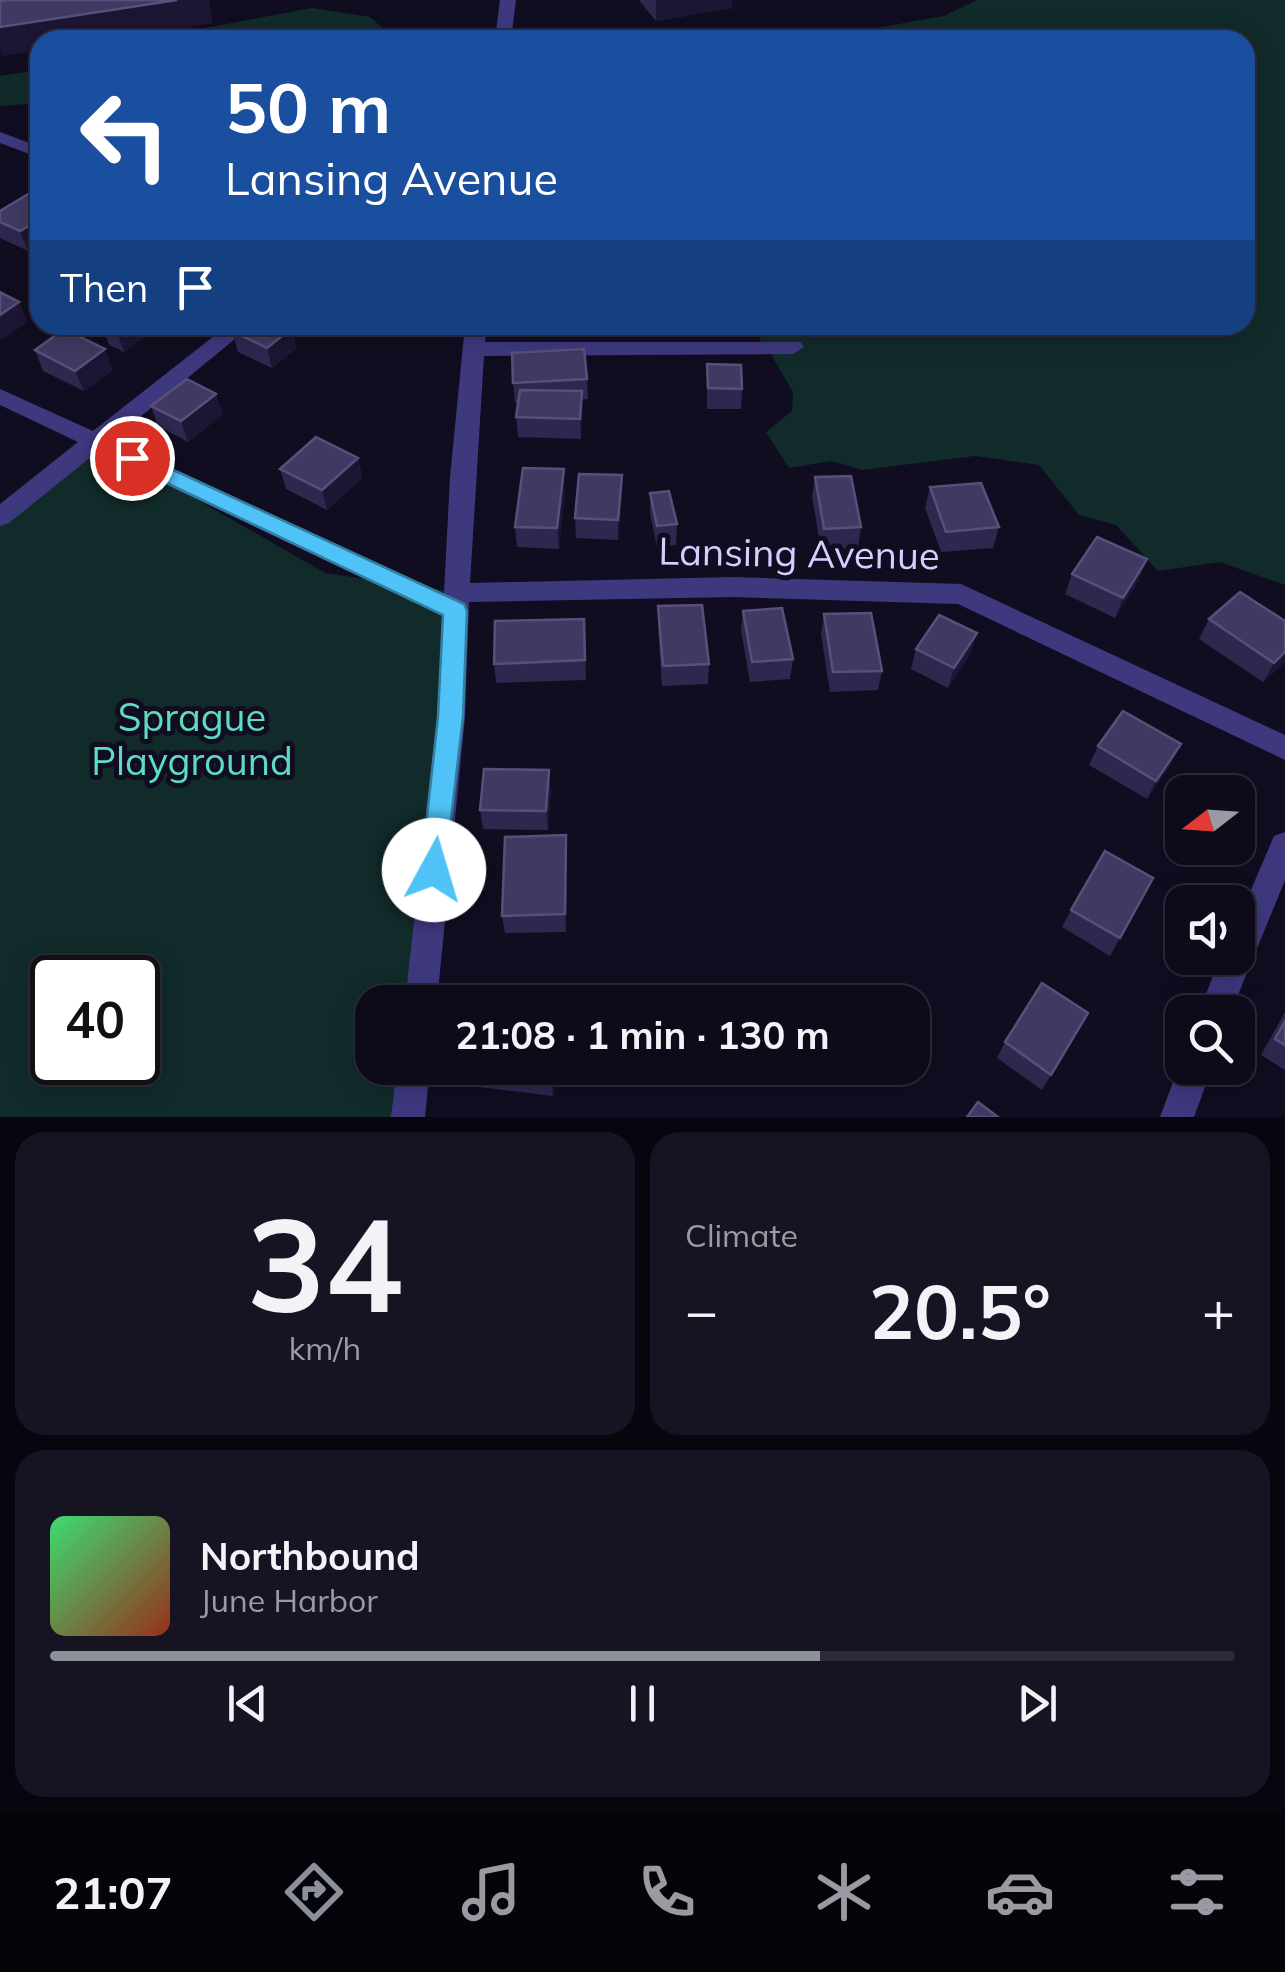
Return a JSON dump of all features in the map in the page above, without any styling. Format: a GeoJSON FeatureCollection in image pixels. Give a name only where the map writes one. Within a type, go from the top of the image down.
{"type":"FeatureCollection","features":[{"type":"Feature","properties":{"kind":"street"},"geometry":{"type":"LineString","coordinates":[[504,30],[508,0]]}},
{"type":"Feature","properties":{"kind":"street"},"geometry":{"type":"LineString","coordinates":[[0,136],[30,149]]}},
{"type":"Feature","properties":{"kind":"street"},"geometry":{"type":"LineString","coordinates":[[0,517],[228,335]]}},
{"type":"Feature","properties":{"kind":"street"},"geometry":{"type":"LineString","coordinates":[[423,985],[450,717],[475,337],[793,348]]}},
{"type":"Feature","properties":{"kind":"street","name":"Lansing Avenue"},"geometry":{"type":"LineString","coordinates":[[0,396],[456,602],[733,587],[961,594],[1285,748]]}},
{"type":"Feature","properties":{"kind":"street"},"geometry":{"type":"LineString","coordinates":[[1255,914],[1285,845]]}},
{"type":"Feature","properties":{"kind":"street"},"geometry":{"type":"LineString","coordinates":[[408,1117],[412,1085]]}},
{"type":"Feature","properties":{"kind":"street"},"geometry":{"type":"LineString","coordinates":[[1177,1117],[1189,1085]]}},
{"type":"Feature","properties":{"kind":"green space"},"geometry":{"type":"Polygon","coordinates":[[[977,0],[1285,0],[1285,585],[1220,562],[1158,571],[1116,525],[1079,515],[1039,465],[975,456],[862,470],[832,461],[789,468],[766,432],[792,411],[793,392],[766,346],[759,344],[761,335],[1255,335],[1255,30],[864,30],[944,16],[977,0]]]}},
{"type":"Feature","properties":{"kind":"green space"},"geometry":{"type":"Polygon","coordinates":[[[312,8],[370,17],[385,30],[194,30],[312,8]]]}},
{"type":"Feature","properties":{"kind":"green space"},"geometry":{"type":"Polygon","coordinates":[[[30,72],[30,104],[0,106],[0,76],[30,72]]]}},
{"type":"Feature","properties":{"kind":"green space","name":"Sprague Playground"},"geometry":{"type":"Polygon","coordinates":[[[95,441],[325,573],[448,591],[449,722],[419,985],[355,985],[355,1085],[408,1085],[405,1117],[0,1117],[0,514],[95,441]]]}},
{"type":"Feature","properties":{"kind":"building"},"geometry":{"type":"Polygon","coordinates":[[[177,0],[0,27],[0,1],[177,0]]]}},
{"type":"Feature","properties":{"kind":"building"},"geometry":{"type":"Polygon","coordinates":[[[30,193],[30,225],[20,231],[0,222],[0,211],[30,193]]]}},
{"type":"Feature","properties":{"kind":"building"},"geometry":{"type":"Polygon","coordinates":[[[0,292],[19,302],[0,315],[0,292]]]}},
{"type":"Feature","properties":{"kind":"building"},"geometry":{"type":"Polygon","coordinates":[[[56,335],[76,335],[105,349],[75,371],[35,350],[56,335]]]}},
{"type":"Feature","properties":{"kind":"building"},"geometry":{"type":"Polygon","coordinates":[[[240,335],[283,335],[267,348],[240,335]]]}},
{"type":"Feature","properties":{"kind":"building"},"geometry":{"type":"Polygon","coordinates":[[[584,349],[587,379],[513,383],[512,353],[584,349]]]}},
{"type":"Feature","properties":{"kind":"building"},"geometry":{"type":"Polygon","coordinates":[[[707,364],[741,365],[742,389],[708,388],[707,364]]]}},
{"type":"Feature","properties":{"kind":"building"},"geometry":{"type":"Polygon","coordinates":[[[187,379],[216,394],[181,421],[151,406],[187,379]]]}},
{"type":"Feature","properties":{"kind":"building"},"geometry":{"type":"Polygon","coordinates":[[[520,390],[582,391],[580,419],[516,417],[520,390]]]}},
{"type":"Feature","properties":{"kind":"building"},"geometry":{"type":"Polygon","coordinates":[[[316,437],[358,458],[322,490],[280,469],[316,437]]]}},
{"type":"Feature","properties":{"kind":"building"},"geometry":{"type":"Polygon","coordinates":[[[523,468],[564,469],[557,528],[515,527],[523,468]]]}},
{"type":"Feature","properties":{"kind":"building"},"geometry":{"type":"Polygon","coordinates":[[[579,474],[622,475],[618,520],[575,518],[579,474]]]}},
{"type":"Feature","properties":{"kind":"building"},"geometry":{"type":"Polygon","coordinates":[[[851,476],[861,527],[824,529],[815,477],[851,476]]]}},
{"type":"Feature","properties":{"kind":"building"},"geometry":{"type":"Polygon","coordinates":[[[981,483],[999,527],[946,532],[930,487],[981,483]]]}},
{"type":"Feature","properties":{"kind":"building"},"geometry":{"type":"Polygon","coordinates":[[[669,491],[677,524],[657,526],[650,493],[669,491]]]}},
{"type":"Feature","properties":{"kind":"building"},"geometry":{"type":"Polygon","coordinates":[[[1097,537],[1147,559],[1123,598],[1072,574],[1097,537]]]}},
{"type":"Feature","properties":{"kind":"building"},"geometry":{"type":"Polygon","coordinates":[[[1240,592],[1285,621],[1285,652],[1274,663],[1209,619],[1240,592]]]}},
{"type":"Feature","properties":{"kind":"building"},"geometry":{"type":"Polygon","coordinates":[[[702,605],[709,664],[663,666],[658,606],[702,605]]]}},
{"type":"Feature","properties":{"kind":"building"},"geometry":{"type":"Polygon","coordinates":[[[782,608],[793,659],[752,662],[743,611],[782,608]]]}},
{"type":"Feature","properties":{"kind":"building"},"geometry":{"type":"Polygon","coordinates":[[[871,613],[882,671],[833,672],[824,614],[871,613]]]}},
{"type":"Feature","properties":{"kind":"building"},"geometry":{"type":"Polygon","coordinates":[[[939,615],[977,633],[954,668],[916,649],[939,615]]]}},
{"type":"Feature","properties":{"kind":"building"},"geometry":{"type":"Polygon","coordinates":[[[584,619],[585,660],[494,664],[495,621],[584,619]]]}},
{"type":"Feature","properties":{"kind":"building"},"geometry":{"type":"Polygon","coordinates":[[[1123,711],[1181,744],[1156,781],[1098,746],[1123,711]]]}},
{"type":"Feature","properties":{"kind":"building"},"geometry":{"type":"Polygon","coordinates":[[[484,769],[549,770],[546,811],[480,810],[484,769]]]}},
{"type":"Feature","properties":{"kind":"building"},"geometry":{"type":"Polygon","coordinates":[[[566,835],[565,914],[502,916],[505,837],[566,835]]]}},
{"type":"Feature","properties":{"kind":"building"},"geometry":{"type":"Polygon","coordinates":[[[1105,851],[1153,878],[1120,938],[1071,910],[1105,851]]]}},
{"type":"Feature","properties":{"kind":"building"},"geometry":{"type":"Polygon","coordinates":[[[1042,983],[1088,1013],[1051,1075],[1005,1042],[1042,983]]]}},
{"type":"Feature","properties":{"kind":"building"},"geometry":{"type":"Polygon","coordinates":[[[1285,1021],[1285,1045],[1275,1039],[1285,1021]]]}},
{"type":"Feature","properties":{"kind":"building"},"geometry":{"type":"Polygon","coordinates":[[[978,1102],[998,1117],[967,1117],[978,1102]]]}},
{"type":"Feature","properties":{"kind":"route"},"geometry":{"type":"LineString","coordinates":[[132,458],[456,611],[434,870]]}}]}
